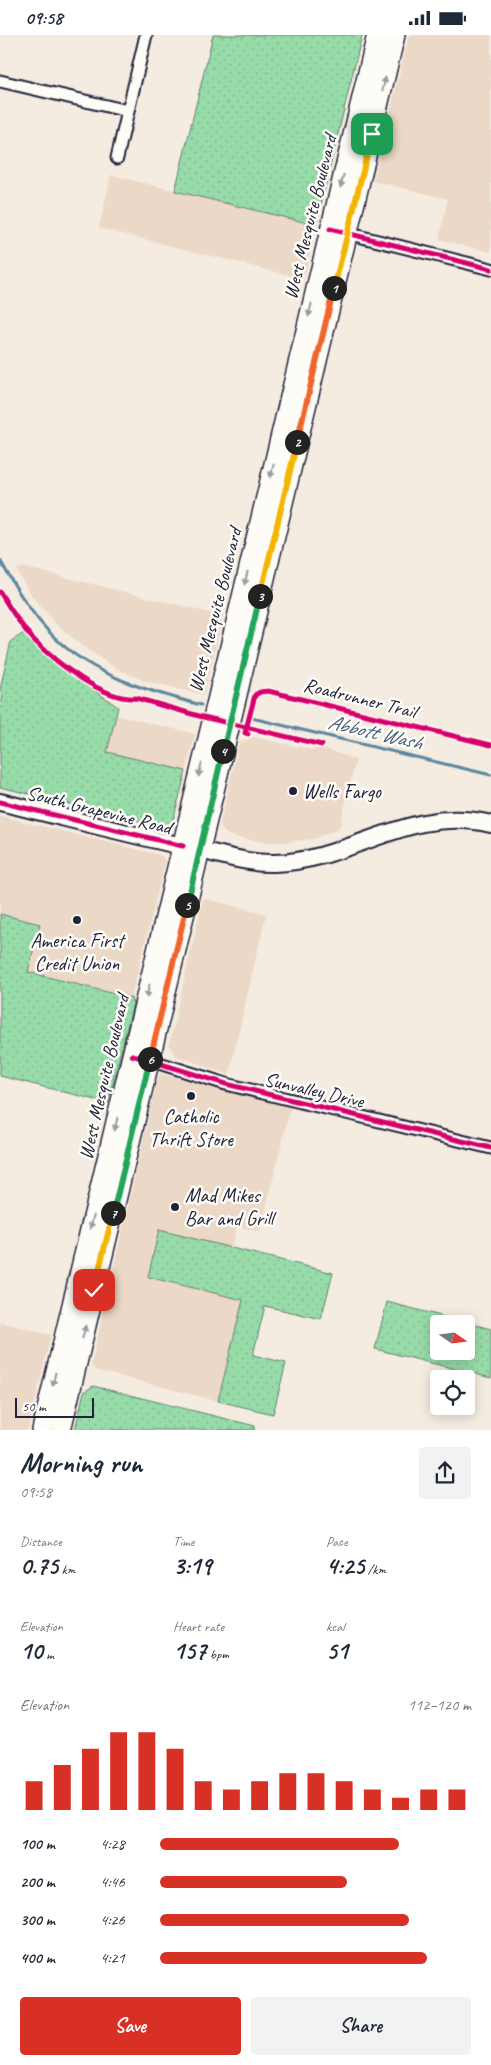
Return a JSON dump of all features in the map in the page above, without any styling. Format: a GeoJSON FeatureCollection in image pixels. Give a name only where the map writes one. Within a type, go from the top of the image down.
{"type":"FeatureCollection","features":[{"type":"Feature","properties":{"kind":"main road","name":"West Mesquite Boulevard"},"geometry":{"type":"LineString","coordinates":[[339,231],[376,35]]}},
{"type":"Feature","properties":{"kind":"main road","name":"West Mesquite Boulevard"},"geometry":{"type":"LineString","coordinates":[[42,1430],[116,1159],[339,231],[395,35]]}},
{"type":"Feature","properties":{"kind":"main road","name":"South Grapevine Road"},"geometry":{"type":"LineString","coordinates":[[0,802],[191,848],[271,863],[298,862],[332,853],[391,831],[419,823],[446,819],[476,821],[491,825]]}},
{"type":"Feature","properties":{"kind":"main road","name":"West Mesquite Boulevard"},"geometry":{"type":"LineString","coordinates":[[61,1430],[116,1159]]}},
{"type":"Feature","properties":{"kind":"street"},"geometry":{"type":"LineString","coordinates":[[116,157],[146,35]]}},
{"type":"Feature","properties":{"kind":"street"},"geometry":{"type":"LineString","coordinates":[[0,81],[128,111]]}},
{"type":"Feature","properties":{"kind":"street"},"geometry":{"type":"LineString","coordinates":[[339,231],[491,269]]}},
{"type":"Feature","properties":{"kind":"street","name":"Sunvalley Drive"},"geometry":{"type":"LineString","coordinates":[[141,1057],[226,1084],[491,1148]]}},
{"type":"Feature","properties":{"kind":"shaded area"},"geometry":{"type":"Polygon","coordinates":[[[409,35],[491,35],[491,252],[439,239],[448,199],[373,181],[409,35]]]}},
{"type":"Feature","properties":{"kind":"shaded area"},"geometry":{"type":"Polygon","coordinates":[[[111,175],[316,225],[304,279],[99,228],[111,175]]]}},
{"type":"Feature","properties":{"kind":"shaded area"},"geometry":{"type":"Polygon","coordinates":[[[23,567],[223,616],[204,695],[145,681],[115,668],[82,646],[54,622],[32,596],[16,570],[23,567]]]}},
{"type":"Feature","properties":{"kind":"shaded area"},"geometry":{"type":"Polygon","coordinates":[[[116,715],[195,734],[186,771],[107,752],[116,715]]]}},
{"type":"Feature","properties":{"kind":"shaded area"},"geometry":{"type":"Polygon","coordinates":[[[254,737],[313,750],[321,747],[356,760],[339,829],[313,839],[288,842],[264,842],[239,838],[228,835],[222,830],[220,824],[239,743],[254,737]]]}},
{"type":"Feature","properties":{"kind":"shaded area"},"geometry":{"type":"Polygon","coordinates":[[[0,816],[160,855],[164,859],[165,863],[131,998],[28,972],[40,924],[0,914],[0,816]]]}},
{"type":"Feature","properties":{"kind":"shaded area"},"geometry":{"type":"Polygon","coordinates":[[[203,898],[266,914],[229,1075],[175,1055],[169,1045],[203,898]]]}},
{"type":"Feature","properties":{"kind":"shaded area"},"geometry":{"type":"Polygon","coordinates":[[[162,1074],[291,1105],[260,1232],[237,1226],[231,1248],[159,1231],[148,1277],[243,1300],[218,1401],[95,1370],[91,1365],[158,1076],[162,1074]]]}},
{"type":"Feature","properties":{"kind":"shaded area"},"geometry":{"type":"Polygon","coordinates":[[[0,1322],[51,1335],[28,1430],[0,1430],[0,1322]]]}},
{"type":"Feature","properties":{"kind":"green space"},"geometry":{"type":"Polygon","coordinates":[[[213,35],[362,35],[316,225],[175,191],[213,35]]]}},
{"type":"Feature","properties":{"kind":"green space"},"geometry":{"type":"Polygon","coordinates":[[[24,633],[45,655],[118,707],[107,752],[186,771],[172,824],[164,827],[0,787],[0,711],[3,695],[0,693],[0,689],[11,641],[24,633]]]}},
{"type":"Feature","properties":{"kind":"green space"},"geometry":{"type":"Polygon","coordinates":[[[0,914],[40,924],[28,972],[131,998],[133,1004],[108,1103],[0,1076],[0,914]]]}},
{"type":"Feature","properties":{"kind":"green space"},"geometry":{"type":"Polygon","coordinates":[[[159,1230],[333,1273],[321,1319],[265,1306],[253,1355],[286,1363],[273,1414],[218,1401],[243,1300],[148,1277],[159,1230]]]}},
{"type":"Feature","properties":{"kind":"green space"},"geometry":{"type":"Polygon","coordinates":[[[387,1302],[437,1315],[430,1315],[430,1360],[475,1360],[475,1325],[491,1329],[491,1378],[475,1374],[475,1370],[459,1370],[375,1349],[387,1302]]]}},
{"type":"Feature","properties":{"kind":"green space"},"geometry":{"type":"Polygon","coordinates":[[[93,1386],[255,1426],[254,1430],[75,1430],[84,1392],[93,1386]]]}},
{"type":"Feature","properties":{"kind":"waterway","name":"Abbott Wash"},"geometry":{"type":"LineString","coordinates":[[0,560],[38,619],[69,650],[103,672],[141,688],[201,705]]}},
{"type":"Feature","properties":{"kind":"waterway","name":"Abbott Wash"},"geometry":{"type":"LineString","coordinates":[[252,718],[491,775]]}},
{"type":"Feature","properties":{"kind":"cycle path"},"geometry":{"type":"LineString","coordinates":[[330,229],[491,269]]}},
{"type":"Feature","properties":{"kind":"cycle path"},"geometry":{"type":"LineString","coordinates":[[0,592],[25,629],[43,649],[67,669],[96,687],[124,697],[136,698],[199,716],[322,745]]}},
{"type":"Feature","properties":{"kind":"cycle path","name":"Roadrunner Trail"},"geometry":{"type":"LineString","coordinates":[[248,734],[245,733],[255,695],[268,691],[491,745]]}},
{"type":"Feature","properties":{"kind":"cycle path"},"geometry":{"type":"LineString","coordinates":[[0,802],[183,846]]}},
{"type":"Feature","properties":{"kind":"cycle path"},"geometry":{"type":"LineString","coordinates":[[132,1055],[226,1084],[491,1148]]}},
{"type":"Feature","properties":{"kind":"place","name":"Wells Fargo"},"geometry":{"type":"Point","coordinates":[293,791]}},
{"type":"Feature","properties":{"kind":"place","name":"America First Credit Union"},"geometry":{"type":"Point","coordinates":[77,920]}},
{"type":"Feature","properties":{"kind":"place","name":"Catholic Thrift Store"},"geometry":{"type":"Point","coordinates":[191,1096]}},
{"type":"Feature","properties":{"kind":"place","name":"Mad Mikes Bar and Grill"},"geometry":{"type":"Point","coordinates":[175,1207]}},
{"type":"Feature","properties":{"kind":"route"},"geometry":{"type":"LineString","coordinates":[[94,1290],[372,134]]}}]}
